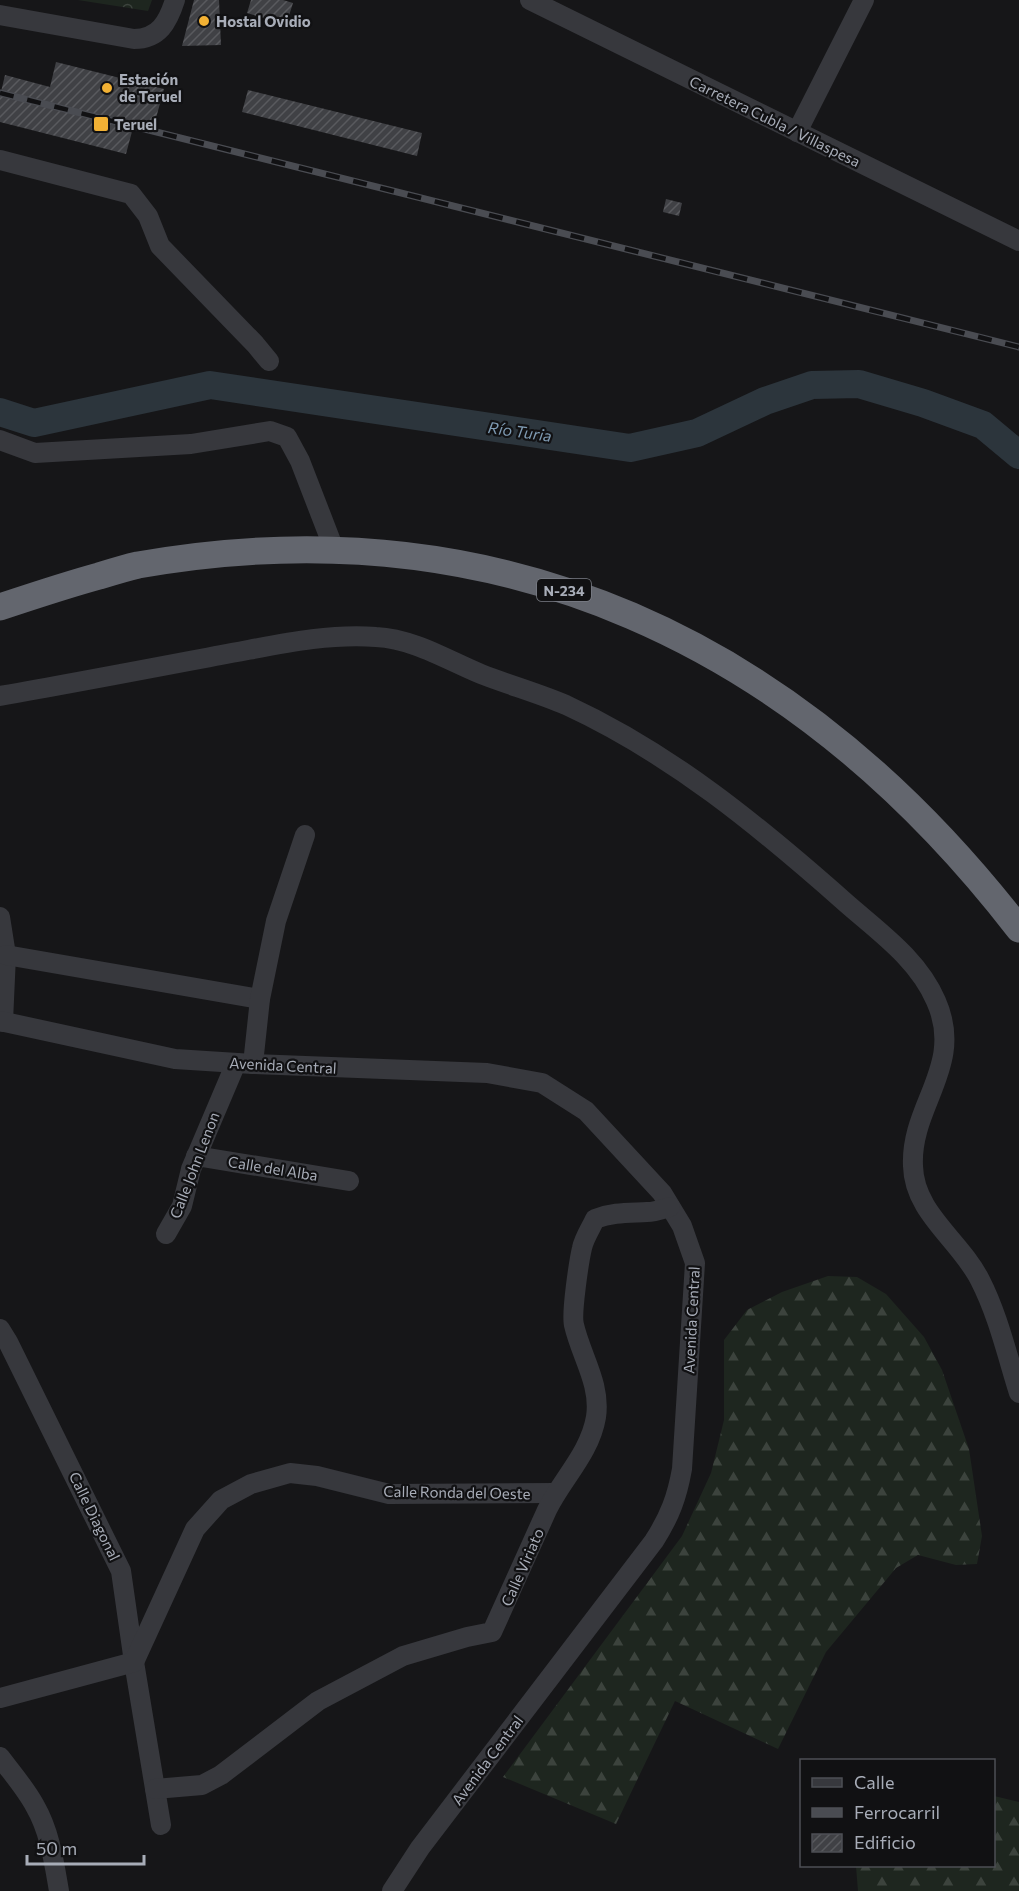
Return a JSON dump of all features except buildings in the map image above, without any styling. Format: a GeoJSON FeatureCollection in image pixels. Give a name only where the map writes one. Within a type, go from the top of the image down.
{"type":"FeatureCollection","features":[{"type":"Feature","properties":{"kind":"highway","name":"N-234"},"geometry":{"type":"LineString","coordinates":[[0,607],[50,590],[136,566],[238,552],[334,549],[405,554],[475,565],[541,582],[620,609],[696,645],[776,694],[853,755],[904,800],[996,899],[1019,929]]}},
{"type":"Feature","properties":{"kind":"street"},"geometry":{"type":"LineString","coordinates":[[0,15],[134,39],[146,39],[156,33],[165,23],[175,0]]}},
{"type":"Feature","properties":{"kind":"street","name":"Carretera Cubla / Villaspesa"},"geometry":{"type":"LineString","coordinates":[[530,0],[1019,242]]}},
{"type":"Feature","properties":{"kind":"street"},"geometry":{"type":"LineString","coordinates":[[796,132],[864,0]]}},
{"type":"Feature","properties":{"kind":"street"},"geometry":{"type":"LineString","coordinates":[[0,159],[131,194],[148,216],[160,246],[269,361]]}},
{"type":"Feature","properties":{"kind":"street"},"geometry":{"type":"LineString","coordinates":[[0,440],[35,453],[191,444],[270,431],[287,437],[300,461],[334,549]]}},
{"type":"Feature","properties":{"kind":"street"},"geometry":{"type":"LineString","coordinates":[[0,696],[315,638],[379,637],[434,652],[478,673],[565,705],[651,751],[714,792],[793,856],[904,955],[922,975],[934,996],[942,1015],[945,1046],[942,1064],[916,1135],[913,1152],[914,1183],[926,1208],[957,1244],[980,1279],[1019,1393]]}},
{"type":"Feature","properties":{"kind":"street","name":"Calle John Lenon"},"geometry":{"type":"LineString","coordinates":[[166,1234],[182,1206],[196,1156],[245,1063],[276,921],[305,835]]}},
{"type":"Feature","properties":{"kind":"street"},"geometry":{"type":"LineString","coordinates":[[0,917],[6,955],[1,1022]]}},
{"type":"Feature","properties":{"kind":"street"},"geometry":{"type":"LineString","coordinates":[[6,955],[260,999]]}},
{"type":"Feature","properties":{"kind":"street","name":"Avenida Central"},"geometry":{"type":"LineString","coordinates":[[1,1022],[175,1059],[487,1072],[542,1083],[586,1111],[662,1193],[682,1226],[695,1263],[682,1469],[672,1510],[654,1541],[420,1848],[392,1891]]}},
{"type":"Feature","properties":{"kind":"street","name":"Calle del Alba"},"geometry":{"type":"LineString","coordinates":[[196,1156],[349,1180]]}},
{"type":"Feature","properties":{"kind":"street","name":"Calle Viriato"},"geometry":{"type":"LineString","coordinates":[[155,1789],[202,1785],[221,1775],[318,1701],[403,1656],[467,1636],[492,1632],[556,1493],[570,1475],[585,1447],[596,1419],[597,1394],[573,1323],[582,1246],[595,1219],[607,1214],[649,1212],[670,1208]]}},
{"type":"Feature","properties":{"kind":"street","name":"Calle Diagonal"},"geometry":{"type":"LineString","coordinates":[[3,1339],[122,1571],[134,1662],[161,1825]]}},
{"type":"Feature","properties":{"kind":"street","name":"Calle Ronda del Oeste"},"geometry":{"type":"LineString","coordinates":[[134,1662],[195,1529],[221,1500],[251,1484],[290,1473],[317,1476],[389,1494],[556,1493]]}},
{"type":"Feature","properties":{"kind":"street"},"geometry":{"type":"LineString","coordinates":[[0,1698],[134,1662]]}},
{"type":"Feature","properties":{"kind":"street"},"geometry":{"type":"LineString","coordinates":[[0,1757],[27,1792],[42,1820],[49,1839],[59,1891]]}},
{"type":"Feature","properties":{"kind":"green space"},"geometry":{"type":"Polygon","coordinates":[[[78,0],[152,0],[148,11],[78,0]]]}},
{"type":"Feature","properties":{"kind":"green space"},"geometry":{"type":"Polygon","coordinates":[[[828,1276],[857,1277],[886,1294],[924,1337],[942,1370],[969,1449],[982,1536],[977,1564],[956,1565],[918,1555],[896,1568],[826,1652],[778,1749],[675,1701],[616,1824],[503,1777],[682,1536],[711,1473],[724,1420],[724,1340],[747,1310],[782,1292],[828,1276]]]}},
{"type":"Feature","properties":{"kind":"green space"},"geometry":{"type":"Polygon","coordinates":[[[995,1796],[1019,1802],[1019,1891],[858,1891],[856,1867],[995,1867],[995,1796]]]}},
{"type":"Feature","properties":{"kind":"waterway","name":"Río Turia"},"geometry":{"type":"LineString","coordinates":[[0,412],[34,423],[210,385],[630,448],[697,433],[765,401],[812,385],[859,384],[923,403],[983,425],[1019,455]]}},
{"type":"Feature","properties":{"kind":"railway"},"geometry":{"type":"LineString","coordinates":[[0,93],[1019,347]]}},
{"type":"Feature","properties":{"kind":"place","name":"Hostal Ovidio"},"geometry":{"type":"Point","coordinates":[204,21]}},
{"type":"Feature","properties":{"kind":"place","name":"Estación de Teruel"},"geometry":{"type":"Point","coordinates":[107,88]}},
{"type":"Feature","properties":{"kind":"place","name":"Teruel"},"geometry":{"type":"Point","coordinates":[101,124]}}]}
